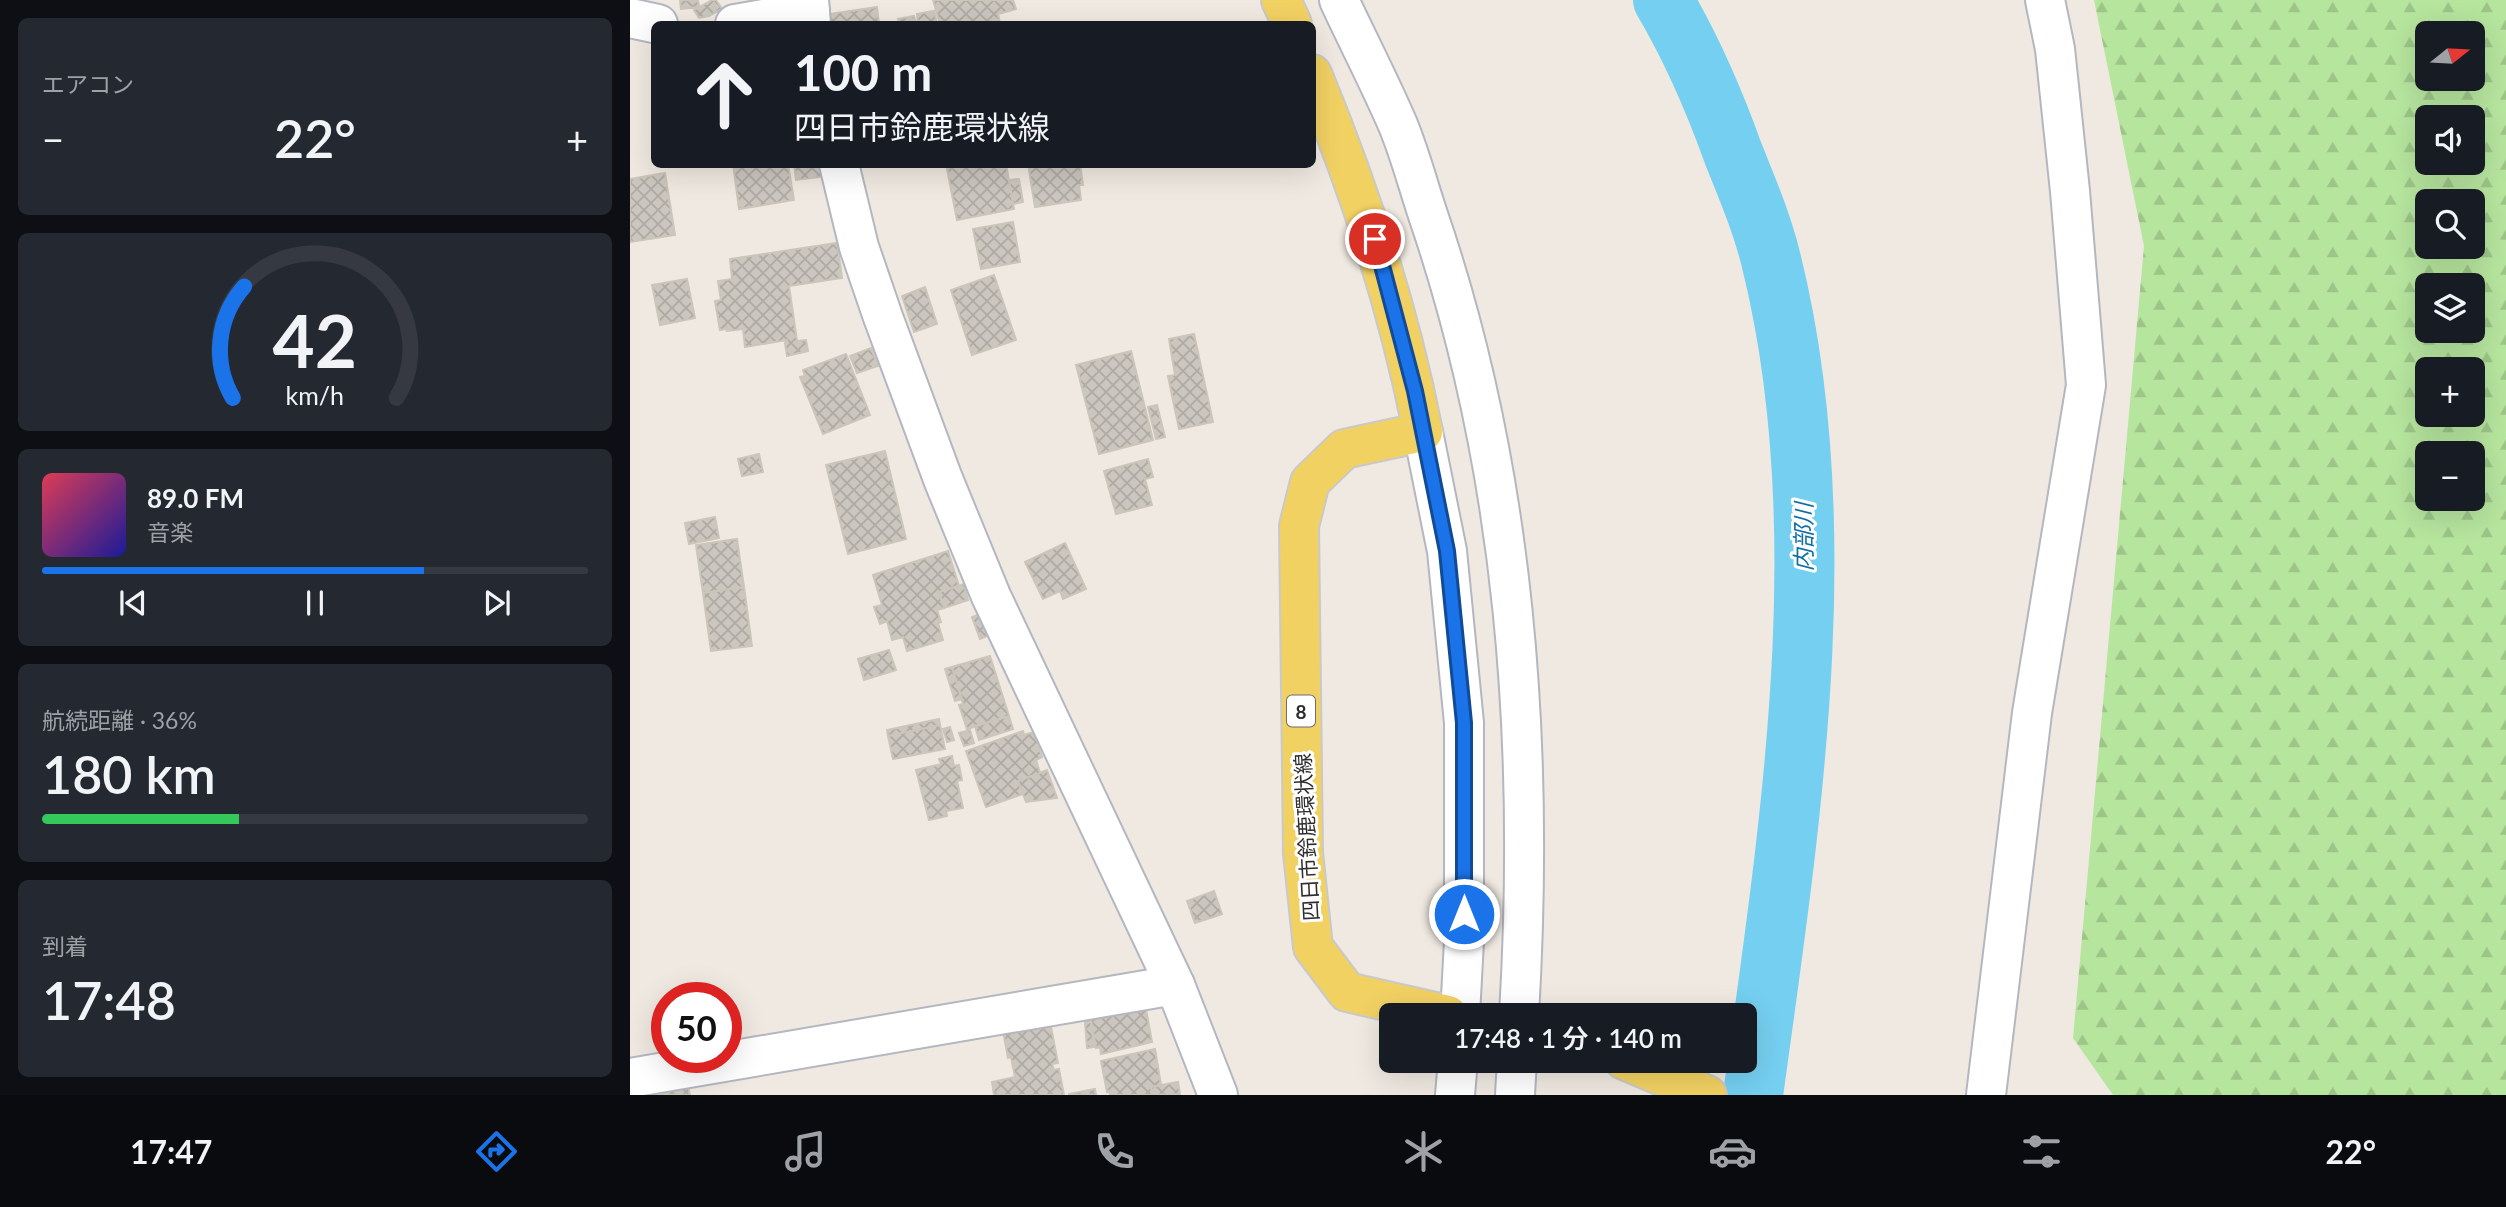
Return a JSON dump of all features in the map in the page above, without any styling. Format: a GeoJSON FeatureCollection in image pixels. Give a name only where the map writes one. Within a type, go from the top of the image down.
{"type":"FeatureCollection","features":[{"type":"Feature","properties":{"kind":"main road"},"geometry":{"type":"LineString","coordinates":[[1280,0],[1290,21]]}},
{"type":"Feature","properties":{"kind":"main road"},"geometry":{"type":"LineString","coordinates":[[1316,84],[1375,239],[1415,391],[1423,432]]}},
{"type":"Feature","properties":{"kind":"main road","name":"四日市鈴鹿環状線"},"geometry":{"type":"LineString","coordinates":[[1396,1003],[1347,992],[1313,947],[1303,853],[1299,526],[1310,482],[1344,449],[1423,432]]}},
{"type":"Feature","properties":{"kind":"main road"},"geometry":{"type":"LineString","coordinates":[[1655,1073],[1707,1095]]}},
{"type":"Feature","properties":{"kind":"street"},"geometry":{"type":"LineString","coordinates":[[1339,0],[1398,126],[1452,284],[1489,438],[1510,578],[1525,763],[1525,925],[1521,1003]]}},
{"type":"Feature","properties":{"kind":"street"},"geometry":{"type":"LineString","coordinates":[[1986,1095],[2032,713],[2086,385],[2055,49],[2045,0]]}},
{"type":"Feature","properties":{"kind":"street"},"geometry":{"type":"LineString","coordinates":[[754,21],[810,12]]}},
{"type":"Feature","properties":{"kind":"street"},"geometry":{"type":"LineString","coordinates":[[630,18],[651,22]]}},
{"type":"Feature","properties":{"kind":"street"},"geometry":{"type":"LineString","coordinates":[[840,168],[863,258],[948,491],[991,596],[1175,985],[1218,1095]]}},
{"type":"Feature","properties":{"kind":"street"},"geometry":{"type":"LineString","coordinates":[[1423,432],[1447,551],[1464,723],[1464,941],[1461,1003]]}},
{"type":"Feature","properties":{"kind":"street"},"geometry":{"type":"LineString","coordinates":[[630,1078],[1175,985]]}},
{"type":"Feature","properties":{"kind":"street"},"geometry":{"type":"LineString","coordinates":[[1455,1095],[1457,1073]]}},
{"type":"Feature","properties":{"kind":"street"},"geometry":{"type":"LineString","coordinates":[[1515,1095],[1516,1073]]}},
{"type":"Feature","properties":{"kind":"green space"},"geometry":{"type":"Polygon","coordinates":[[[2094,0],[2506,0],[2506,1095],[2113,1095],[2073,1038],[2144,246],[2094,0]]]}},
{"type":"Feature","properties":{"kind":"building"},"geometry":{"type":"Polygon","coordinates":[[[680,0],[698,0],[699,7],[681,9],[680,0]]]}},
{"type":"Feature","properties":{"kind":"building"},"geometry":{"type":"Polygon","coordinates":[[[716,0],[722,9],[699,18],[694,10],[716,0]]]}},
{"type":"Feature","properties":{"kind":"building"},"geometry":{"type":"Polygon","coordinates":[[[933,0],[1013,0],[1016,9],[998,14],[999,21],[939,21],[933,0]]]}},
{"type":"Feature","properties":{"kind":"building"},"geometry":{"type":"Polygon","coordinates":[[[877,7],[879,21],[824,21],[823,15],[877,7]]]}},
{"type":"Feature","properties":{"kind":"building"},"geometry":{"type":"Polygon","coordinates":[[[934,11],[936,21],[918,21],[917,14],[934,11]]]}},
{"type":"Feature","properties":{"kind":"building"},"geometry":{"type":"Polygon","coordinates":[[[914,16],[915,21],[899,21],[898,19],[914,16]]]}},
{"type":"Feature","properties":{"kind":"building"},"geometry":{"type":"Polygon","coordinates":[[[734,168],[789,168],[794,200],[739,209],[734,168]]]}},
{"type":"Feature","properties":{"kind":"building"},"geometry":{"type":"Polygon","coordinates":[[[794,168],[820,168],[821,177],[796,180],[794,168]]]}},
{"type":"Feature","properties":{"kind":"building"},"geometry":{"type":"Polygon","coordinates":[[[947,168],[1007,168],[1014,209],[957,220],[947,168]]]}},
{"type":"Feature","properties":{"kind":"building"},"geometry":{"type":"Polygon","coordinates":[[[1029,168],[1081,168],[1083,185],[1079,185],[1081,200],[1035,207],[1029,168]]]}},
{"type":"Feature","properties":{"kind":"building"},"geometry":{"type":"Polygon","coordinates":[[[665,173],[675,235],[630,242],[630,179],[665,173]]]}},
{"type":"Feature","properties":{"kind":"building"},"geometry":{"type":"Polygon","coordinates":[[[1019,179],[1023,202],[1013,204],[1009,180],[1019,179]]]}},
{"type":"Feature","properties":{"kind":"building"},"geometry":{"type":"Polygon","coordinates":[[[1013,222],[1020,262],[981,269],[973,229],[1013,222]]]}},
{"type":"Feature","properties":{"kind":"building"},"geometry":{"type":"Polygon","coordinates":[[[837,243],[842,278],[789,286],[797,341],[806,340],[808,351],[787,356],[787,340],[745,347],[743,329],[720,330],[715,301],[721,300],[718,281],[732,279],[730,259],[837,243]]]}},
{"type":"Feature","properties":{"kind":"building"},"geometry":{"type":"Polygon","coordinates":[[[994,275],[1016,340],[972,355],[951,290],[994,275]]]}},
{"type":"Feature","properties":{"kind":"building"},"geometry":{"type":"Polygon","coordinates":[[[687,279],[695,318],[660,325],[652,285],[687,279]]]}},
{"type":"Feature","properties":{"kind":"building"},"geometry":{"type":"Polygon","coordinates":[[[925,287],[937,324],[914,332],[902,296],[925,287]]]}},
{"type":"Feature","properties":{"kind":"building"},"geometry":{"type":"Polygon","coordinates":[[[1194,334],[1213,422],[1179,429],[1168,376],[1175,375],[1169,339],[1194,334]]]}},
{"type":"Feature","properties":{"kind":"building"},"geometry":{"type":"Polygon","coordinates":[[[871,348],[878,366],[857,373],[850,356],[871,348]]]}},
{"type":"Feature","properties":{"kind":"building"},"geometry":{"type":"Polygon","coordinates":[[[1131,351],[1153,440],[1099,454],[1076,365],[1131,351]]]}},
{"type":"Feature","properties":{"kind":"building"},"geometry":{"type":"Polygon","coordinates":[[[846,354],[870,415],[823,434],[800,377],[805,376],[803,370],[846,354]]]}},
{"type":"Feature","properties":{"kind":"building"},"geometry":{"type":"Polygon","coordinates":[[[1157,405],[1165,437],[1156,439],[1148,407],[1157,405]]]}},
{"type":"Feature","properties":{"kind":"building"},"geometry":{"type":"Polygon","coordinates":[[[885,451],[906,539],[848,554],[826,465],[885,451]]]}},
{"type":"Feature","properties":{"kind":"building"},"geometry":{"type":"Polygon","coordinates":[[[759,454],[763,472],[742,476],[738,459],[759,454]]]}},
{"type":"Feature","properties":{"kind":"building"},"geometry":{"type":"Polygon","coordinates":[[[1148,459],[1153,477],[1145,479],[1152,505],[1116,514],[1104,471],[1148,459]]]}},
{"type":"Feature","properties":{"kind":"building"},"geometry":{"type":"Polygon","coordinates":[[[715,517],[719,538],[689,544],[685,523],[715,517]]]}},
{"type":"Feature","properties":{"kind":"building"},"geometry":{"type":"Polygon","coordinates":[[[737,539],[744,587],[703,593],[696,545],[737,539]]]}},
{"type":"Feature","properties":{"kind":"building"},"geometry":{"type":"Polygon","coordinates":[[[1065,543],[1086,589],[1063,599],[1060,591],[1043,599],[1025,562],[1065,543]]]}},
{"type":"Feature","properties":{"kind":"building"},"geometry":{"type":"Polygon","coordinates":[[[948,551],[959,586],[939,592],[944,608],[937,610],[943,640],[907,651],[903,637],[892,640],[887,621],[880,624],[874,607],[882,605],[873,575],[948,551]]]}},
{"type":"Feature","properties":{"kind":"building"},"geometry":{"type":"Polygon","coordinates":[[[964,584],[968,600],[944,608],[939,592],[964,584]]]}},
{"type":"Feature","properties":{"kind":"building"},"geometry":{"type":"Polygon","coordinates":[[[744,587],[752,646],[711,651],[703,593],[744,587]]]}},
{"type":"Feature","properties":{"kind":"building"},"geometry":{"type":"Polygon","coordinates":[[[980,614],[990,635],[980,639],[972,617],[980,614]]]}},
{"type":"Feature","properties":{"kind":"building"},"geometry":{"type":"Polygon","coordinates":[[[889,650],[896,670],[864,680],[858,659],[889,650]]]}},
{"type":"Feature","properties":{"kind":"building"},"geometry":{"type":"Polygon","coordinates":[[[990,656],[1009,716],[967,729],[959,705],[963,704],[952,667],[990,656]]]}},
{"type":"Feature","properties":{"kind":"building"},"geometry":{"type":"Polygon","coordinates":[[[952,667],[962,699],[955,701],[945,669],[952,667]]]}},
{"type":"Feature","properties":{"kind":"building"},"geometry":{"type":"Polygon","coordinates":[[[1009,716],[1013,729],[979,740],[975,726],[1009,716]]]}},
{"type":"Feature","properties":{"kind":"building"},"geometry":{"type":"Polygon","coordinates":[[[939,719],[940,725],[888,736],[887,730],[939,719]]]}},
{"type":"Feature","properties":{"kind":"building"},"geometry":{"type":"Polygon","coordinates":[[[940,725],[945,749],[893,759],[888,736],[940,725]]]}},
{"type":"Feature","properties":{"kind":"building"},"geometry":{"type":"Polygon","coordinates":[[[950,727],[954,740],[947,742],[943,729],[950,727]]]}},
{"type":"Feature","properties":{"kind":"building"},"geometry":{"type":"Polygon","coordinates":[[[970,730],[974,743],[964,746],[959,733],[970,730]]]}},
{"type":"Feature","properties":{"kind":"building"},"geometry":{"type":"Polygon","coordinates":[[[1023,731],[1024,735],[1034,732],[1042,757],[1036,760],[1040,773],[1018,781],[1023,794],[986,807],[966,751],[1023,731]]]}},
{"type":"Feature","properties":{"kind":"building"},"geometry":{"type":"Polygon","coordinates":[[[952,756],[954,766],[959,765],[962,780],[957,781],[963,808],[946,811],[947,816],[929,820],[916,770],[941,764],[939,759],[952,756]]]}},
{"type":"Feature","properties":{"kind":"building"},"geometry":{"type":"Polygon","coordinates":[[[1047,770],[1057,798],[1026,802],[1018,781],[1047,770]]]}},
{"type":"Feature","properties":{"kind":"building"},"geometry":{"type":"Polygon","coordinates":[[[1214,891],[1222,914],[1195,923],[1187,901],[1214,891]]]}},
{"type":"Feature","properties":{"kind":"building"},"geometry":{"type":"Polygon","coordinates":[[[1146,1009],[1152,1042],[1101,1054],[1100,1047],[1096,1048],[1090,1015],[1146,1009]]]}},
{"type":"Feature","properties":{"kind":"building"},"geometry":{"type":"Polygon","coordinates":[[[1050,1022],[1058,1063],[1052,1064],[1054,1070],[1059,1069],[1064,1095],[994,1095],[992,1082],[1015,1077],[1003,1031],[1050,1022]]]}},
{"type":"Feature","properties":{"kind":"building"},"geometry":{"type":"Polygon","coordinates":[[[1085,1022],[1091,1022],[1094,1047],[1087,1048],[1085,1022]]]}},
{"type":"Feature","properties":{"kind":"building"},"geometry":{"type":"Polygon","coordinates":[[[1155,1049],[1161,1085],[1151,1087],[1152,1095],[1110,1095],[1109,1091],[1107,1092],[1101,1061],[1155,1049]]]}},
{"type":"Feature","properties":{"kind":"building"},"geometry":{"type":"Polygon","coordinates":[[[687,1081],[690,1095],[676,1095],[674,1083],[687,1081]]]}},
{"type":"Feature","properties":{"kind":"building"},"geometry":{"type":"Polygon","coordinates":[[[1178,1082],[1180,1094],[1152,1095],[1151,1087],[1178,1082]]]}},
{"type":"Feature","properties":{"kind":"building"},"geometry":{"type":"Polygon","coordinates":[[[675,1088],[676,1095],[634,1095],[675,1088]]]}},
{"type":"Feature","properties":{"kind":"building"},"geometry":{"type":"Polygon","coordinates":[[[1095,1089],[1096,1095],[1069,1095],[1069,1094],[1095,1089]]]}},
{"type":"Feature","properties":{"kind":"waterway","name":"内部川"},"geometry":{"type":"LineString","coordinates":[[1663,0],[1684,37],[1710,94],[1767,246],[1791,362],[1802,466],[1805,571],[1793,783],[1753,1095]]}},
{"type":"Feature","properties":{"kind":"route"},"geometry":{"type":"LineString","coordinates":[[1375,239],[1415,391],[1447,551],[1464,723],[1464,914]]}}]}
